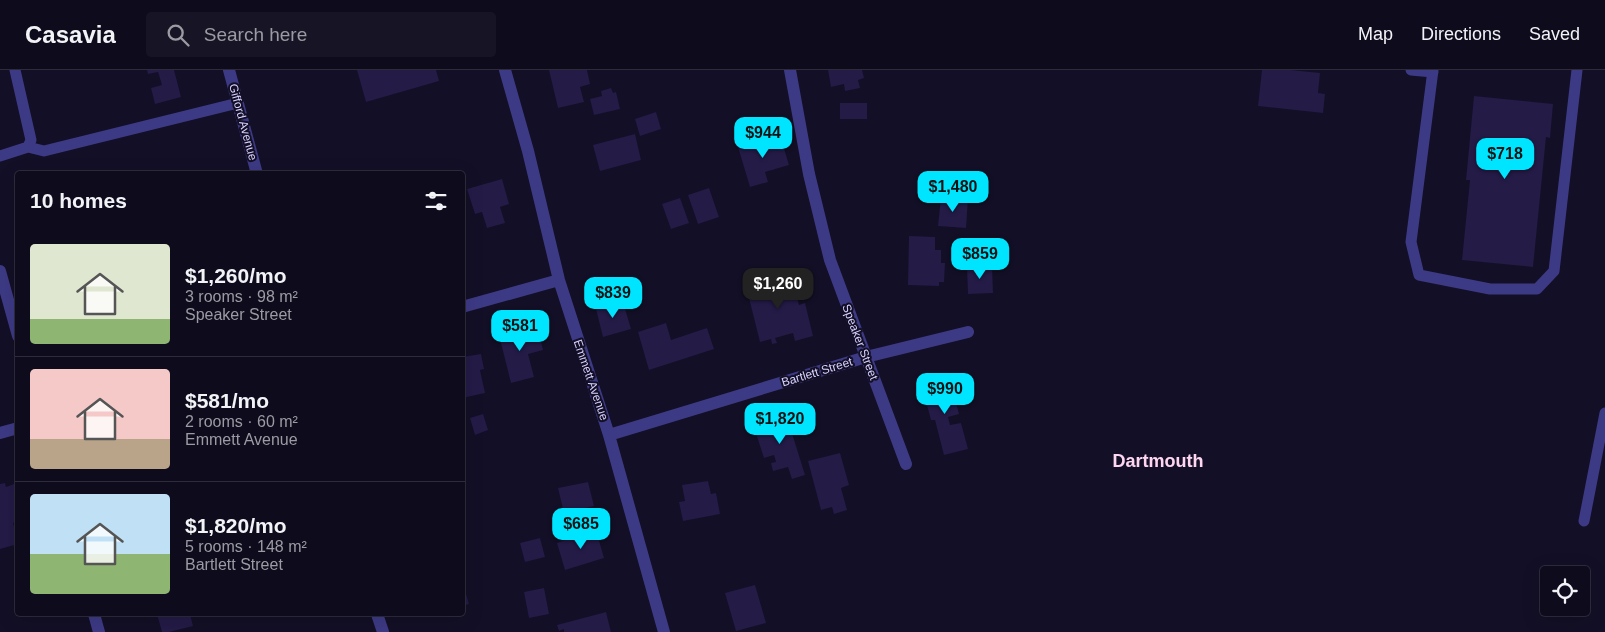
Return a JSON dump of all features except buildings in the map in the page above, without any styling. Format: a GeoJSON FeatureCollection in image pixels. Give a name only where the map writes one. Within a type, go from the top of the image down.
{"type":"FeatureCollection","features":[{"type":"Feature","properties":{"kind":"street","name":"Gifford Avenue"},"geometry":{"type":"LineString","coordinates":[[229,70],[255,171]]}},
{"type":"Feature","properties":{"kind":"street","name":"Emmett Avenue"},"geometry":{"type":"LineString","coordinates":[[505,70],[528,151],[559,280],[609,434],[664,632]]}},
{"type":"Feature","properties":{"kind":"street","name":"Speaker Street"},"geometry":{"type":"LineString","coordinates":[[790,70],[821,226],[838,284],[906,464]]}},
{"type":"Feature","properties":{"kind":"street"},"geometry":{"type":"LineString","coordinates":[[0,271],[15,325]]}},
{"type":"Feature","properties":{"kind":"street"},"geometry":{"type":"LineString","coordinates":[[465,306],[559,280]]}},
{"type":"Feature","properties":{"kind":"street","name":"Bartlett Street"},"geometry":{"type":"LineString","coordinates":[[609,434],[866,358],[968,332]]}},
{"type":"Feature","properties":{"kind":"street"},"geometry":{"type":"LineString","coordinates":[[0,432],[15,429]]}},
{"type":"Feature","properties":{"kind":"street"},"geometry":{"type":"LineString","coordinates":[[95,616],[99,632]]}},
{"type":"Feature","properties":{"kind":"street"},"geometry":{"type":"LineString","coordinates":[[379,616],[383,632]]}},
{"type":"Feature","properties":{"kind":"lane"},"geometry":{"type":"LineString","coordinates":[[14,70],[30,131],[31,140],[28,147]]}},
{"type":"Feature","properties":{"kind":"lane"},"geometry":{"type":"LineString","coordinates":[[1411,70],[1433,71],[1411,242],[1419,274],[1490,290],[1537,290],[1554,271],[1577,70]]}},
{"type":"Feature","properties":{"kind":"lane"},"geometry":{"type":"LineString","coordinates":[[0,156],[28,147],[44,151],[238,103]]}},
{"type":"Feature","properties":{"kind":"lane"},"geometry":{"type":"LineString","coordinates":[[1584,521],[1605,413]]}},
{"type":"Feature","properties":{"kind":"district","name":"Dartmouth"},"geometry":{"type":"Point","coordinates":[1158,461]}}]}
